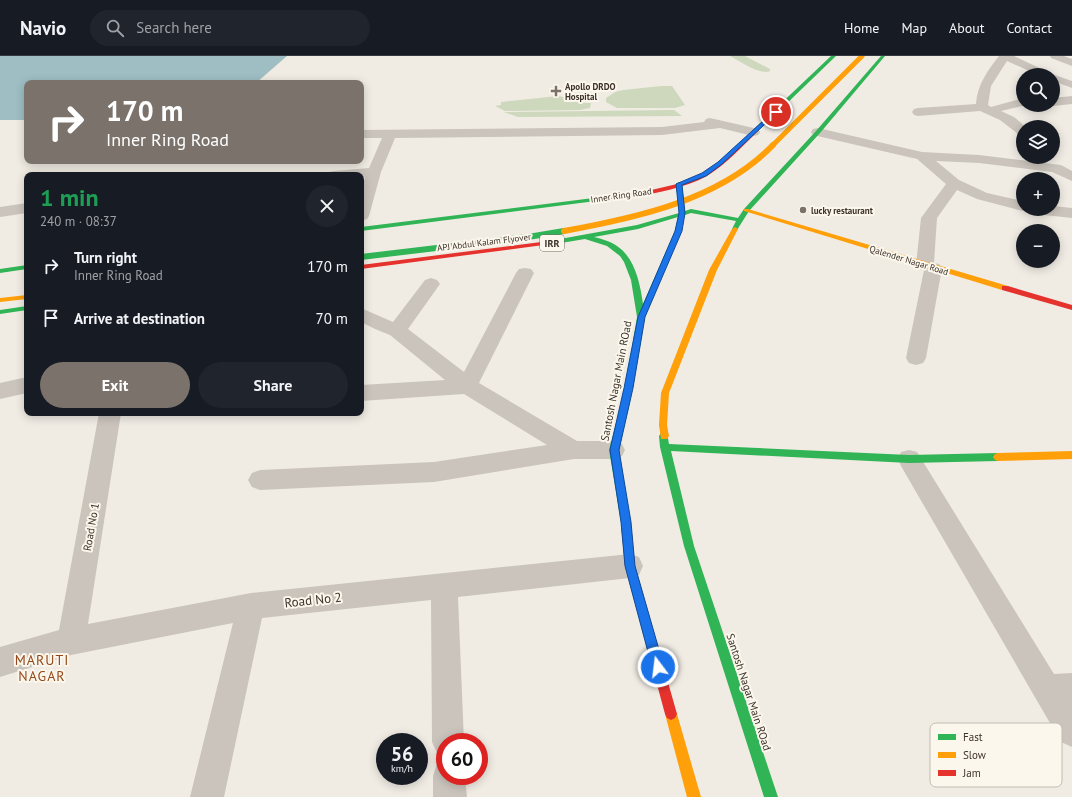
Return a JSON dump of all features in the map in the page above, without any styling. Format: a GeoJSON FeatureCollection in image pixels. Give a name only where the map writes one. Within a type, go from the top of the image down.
{"type":"FeatureCollection","features":[{"type":"Feature","properties":{"kind":"main road","name":"Inner Ring Road"},"geometry":{"type":"LineString","coordinates":[[364,229],[647,192],[679,184],[704,175],[720,163],[776,112],[834,56]]}},
{"type":"Feature","properties":{"kind":"main road","name":"APJ Abdul Kalam Flyover"},"geometry":{"type":"LineString","coordinates":[[364,257],[528,237],[595,226],[658,208],[701,193],[732,177],[757,160],[862,56]]}},
{"type":"Feature","properties":{"kind":"main road"},"geometry":{"type":"LineString","coordinates":[[746,210],[818,132],[883,56]]}},
{"type":"Feature","properties":{"kind":"main road","name":"Santosh Nagar Main ROad"},"geometry":{"type":"LineString","coordinates":[[679,184],[682,213],[678,231],[641,317],[629,388],[614,450],[626,522],[630,566],[694,797]]}},
{"type":"Feature","properties":{"kind":"main road","name":"Santosh Nagar Main ROad"},"geometry":{"type":"LineString","coordinates":[[746,210],[731,235],[708,282],[665,393],[663,425],[665,447],[689,546],[771,797]]}},
{"type":"Feature","properties":{"kind":"main road","name":"Qalender Nagar Road"},"geometry":{"type":"LineString","coordinates":[[746,210],[1072,308]]}},
{"type":"Feature","properties":{"kind":"main road","name":"IRR"},"geometry":{"type":"LineString","coordinates":[[364,267],[546,244],[638,227],[691,211],[740,220]]}},
{"type":"Feature","properties":{"kind":"main road"},"geometry":{"type":"LineString","coordinates":[[587,237],[615,248],[626,259],[637,288],[641,317]]}},
{"type":"Feature","properties":{"kind":"main road"},"geometry":{"type":"LineString","coordinates":[[0,271],[24,267]]}},
{"type":"Feature","properties":{"kind":"main road"},"geometry":{"type":"LineString","coordinates":[[0,300],[24,297]]}},
{"type":"Feature","properties":{"kind":"main road"},"geometry":{"type":"LineString","coordinates":[[0,312],[24,308]]}},
{"type":"Feature","properties":{"kind":"main road"},"geometry":{"type":"LineString","coordinates":[[665,447],[909,459],[1072,455]]}},
{"type":"Feature","properties":{"kind":"street"},"geometry":{"type":"LineString","coordinates":[[1016,126],[988,109],[982,100],[991,74],[1005,56],[1032,68]]}},
{"type":"Feature","properties":{"kind":"street"},"geometry":{"type":"LineString","coordinates":[[1055,56],[1072,63]]}},
{"type":"Feature","properties":{"kind":"street"},"geometry":{"type":"LineString","coordinates":[[1060,81],[1072,85]]}},
{"type":"Feature","properties":{"kind":"street"},"geometry":{"type":"LineString","coordinates":[[1060,101],[1072,100]]}},
{"type":"Feature","properties":{"kind":"street"},"geometry":{"type":"LineString","coordinates":[[918,112],[988,109],[1016,104]]}},
{"type":"Feature","properties":{"kind":"street"},"geometry":{"type":"LineString","coordinates":[[707,121],[753,132]]}},
{"type":"Feature","properties":{"kind":"street"},"geometry":{"type":"LineString","coordinates":[[364,134],[662,131],[723,124]]}},
{"type":"Feature","properties":{"kind":"street"},"geometry":{"type":"LineString","coordinates":[[999,127],[1016,129]]}},
{"type":"Feature","properties":{"kind":"street"},"geometry":{"type":"LineString","coordinates":[[818,132],[922,156],[979,159],[1056,168]]}},
{"type":"Feature","properties":{"kind":"street"},"geometry":{"type":"LineString","coordinates":[[364,206],[374,172],[390,134]]}},
{"type":"Feature","properties":{"kind":"street"},"geometry":{"type":"LineString","coordinates":[[922,156],[954,183],[982,196],[1016,204]]}},
{"type":"Feature","properties":{"kind":"street"},"geometry":{"type":"LineString","coordinates":[[1053,164],[1056,168],[1072,178]]}},
{"type":"Feature","properties":{"kind":"street"},"geometry":{"type":"LineString","coordinates":[[364,173],[374,172]]}},
{"type":"Feature","properties":{"kind":"street"},"geometry":{"type":"LineString","coordinates":[[916,358],[929,266],[929,218],[954,183]]}},
{"type":"Feature","properties":{"kind":"street"},"geometry":{"type":"LineString","coordinates":[[0,212],[24,208]]}},
{"type":"Feature","properties":{"kind":"street"},"geometry":{"type":"LineString","coordinates":[[1060,212],[1072,213]]}},
{"type":"Feature","properties":{"kind":"street"},"geometry":{"type":"LineString","coordinates":[[467,386],[525,273]]}},
{"type":"Feature","properties":{"kind":"street"},"geometry":{"type":"LineString","coordinates":[[364,327],[390,327],[431,284]]}},
{"type":"Feature","properties":{"kind":"street"},"geometry":{"type":"LineString","coordinates":[[364,315],[390,327],[467,386],[574,450]]}},
{"type":"Feature","properties":{"kind":"street"},"geometry":{"type":"LineString","coordinates":[[0,391],[24,386]]}},
{"type":"Feature","properties":{"kind":"street"},"geometry":{"type":"LineString","coordinates":[[364,393],[467,386]]}},
{"type":"Feature","properties":{"kind":"street","name":"Road No 1"},"geometry":{"type":"LineString","coordinates":[[71,641],[115,416]]}},
{"type":"Feature","properties":{"kind":"street"},"geometry":{"type":"LineString","coordinates":[[260,480],[434,472],[574,450],[614,450]]}},
{"type":"Feature","properties":{"kind":"street"},"geometry":{"type":"LineString","coordinates":[[909,459],[1059,689],[1072,731]]}},
{"type":"Feature","properties":{"kind":"street","name":"Road No 2"},"geometry":{"type":"LineString","coordinates":[[0,662],[71,641],[251,606],[630,566]]}},
{"type":"Feature","properties":{"kind":"street"},"geometry":{"type":"LineString","coordinates":[[444,586],[448,733]]}},
{"type":"Feature","properties":{"kind":"street"},"geometry":{"type":"LineString","coordinates":[[207,797],[251,606]]}},
{"type":"Feature","properties":{"kind":"street"},"geometry":{"type":"LineString","coordinates":[[449,785],[450,797]]}},
{"type":"Feature","properties":{"kind":"green space"},"geometry":{"type":"Polygon","coordinates":[[[730,56],[745,56],[770,69],[770,71],[766,72],[756,70],[730,56]]]}},
{"type":"Feature","properties":{"kind":"green space"},"geometry":{"type":"Polygon","coordinates":[[[672,86],[685,105],[675,108],[617,108],[606,102],[606,98],[615,92],[672,86]]]}},
{"type":"Feature","properties":{"kind":"green space"},"geometry":{"type":"Polygon","coordinates":[[[558,96],[583,103],[591,103],[590,108],[580,110],[505,111],[495,106],[501,105],[501,102],[558,96]]]}},
{"type":"Feature","properties":{"kind":"green space"},"geometry":{"type":"Polygon","coordinates":[[[674,110],[682,116],[518,117],[504,112],[674,110]]]}},
{"type":"Feature","properties":{"kind":"water"},"geometry":{"type":"Polygon","coordinates":[[[0,56],[287,56],[259,80],[24,80],[24,120],[0,120],[0,56]]]}},
{"type":"Feature","properties":{"kind":"traffic: fast"},"geometry":{"type":"LineString","coordinates":[[756,130],[834,56]]}},
{"type":"Feature","properties":{"kind":"traffic: fast"},"geometry":{"type":"LineString","coordinates":[[735,229],[746,210],[818,132],[883,56]]}},
{"type":"Feature","properties":{"kind":"traffic: fast"},"geometry":{"type":"LineString","coordinates":[[626,525],[614,450],[629,388],[641,317],[678,231],[682,213],[679,184]]}},
{"type":"Feature","properties":{"kind":"traffic: fast"},"geometry":{"type":"LineString","coordinates":[[364,229],[633,195]]}},
{"type":"Feature","properties":{"kind":"traffic: fast"},"geometry":{"type":"LineString","coordinates":[[549,243],[638,227],[691,211],[740,220]]}},
{"type":"Feature","properties":{"kind":"traffic: fast"},"geometry":{"type":"LineString","coordinates":[[364,257],[528,237],[564,231]]}},
{"type":"Feature","properties":{"kind":"traffic: fast"},"geometry":{"type":"LineString","coordinates":[[587,237],[613,246],[628,262],[635,280],[641,317]]}},
{"type":"Feature","properties":{"kind":"traffic: fast"},"geometry":{"type":"LineString","coordinates":[[0,271],[24,267]]}},
{"type":"Feature","properties":{"kind":"traffic: fast"},"geometry":{"type":"LineString","coordinates":[[0,312],[24,308]]}},
{"type":"Feature","properties":{"kind":"traffic: fast"},"geometry":{"type":"LineString","coordinates":[[664,436],[665,447],[689,546],[771,797]]}},
{"type":"Feature","properties":{"kind":"traffic: fast"},"geometry":{"type":"LineString","coordinates":[[665,447],[909,459],[998,457]]}},
{"type":"Feature","properties":{"kind":"traffic: slow"},"geometry":{"type":"LineString","coordinates":[[564,231],[639,215],[664,207],[689,198],[736,175],[765,153],[862,56]]}},
{"type":"Feature","properties":{"kind":"traffic: slow"},"geometry":{"type":"LineString","coordinates":[[746,210],[1005,288]]}},
{"type":"Feature","properties":{"kind":"traffic: slow"},"geometry":{"type":"LineString","coordinates":[[664,436],[663,425],[665,393],[713,270],[735,229]]}},
{"type":"Feature","properties":{"kind":"traffic: slow"},"geometry":{"type":"LineString","coordinates":[[0,300],[24,297]]}},
{"type":"Feature","properties":{"kind":"traffic: slow"},"geometry":{"type":"LineString","coordinates":[[998,457],[1072,455]]}},
{"type":"Feature","properties":{"kind":"traffic: slow"},"geometry":{"type":"LineString","coordinates":[[671,714],[694,797]]}},
{"type":"Feature","properties":{"kind":"traffic: jam"},"geometry":{"type":"LineString","coordinates":[[633,195],[660,190],[697,179],[711,171],[725,160],[756,130]]}},
{"type":"Feature","properties":{"kind":"traffic: jam"},"geometry":{"type":"LineString","coordinates":[[364,267],[549,243]]}},
{"type":"Feature","properties":{"kind":"traffic: jam"},"geometry":{"type":"LineString","coordinates":[[1005,288],[1072,308]]}},
{"type":"Feature","properties":{"kind":"traffic: jam"},"geometry":{"type":"LineString","coordinates":[[626,525],[630,566],[671,714]]}},
{"type":"Feature","properties":{"kind":"place","name":"Apollo DRDO Hospital"},"geometry":{"type":"Point","coordinates":[556,91]}},
{"type":"Feature","properties":{"kind":"place","name":"lucky restaurant"},"geometry":{"type":"Point","coordinates":[803,210]}},
{"type":"Feature","properties":{"kind":"district","name":"MARUTI NAGAR"},"geometry":{"type":"Point","coordinates":[42,668]}},
{"type":"Feature","properties":{"kind":"route"},"geometry":{"type":"LineString","coordinates":[[658,667],[630,566],[626,522],[614,450],[629,388],[641,317],[678,231],[682,213],[679,184],[704,175],[731,154],[776,112]]}}]}
